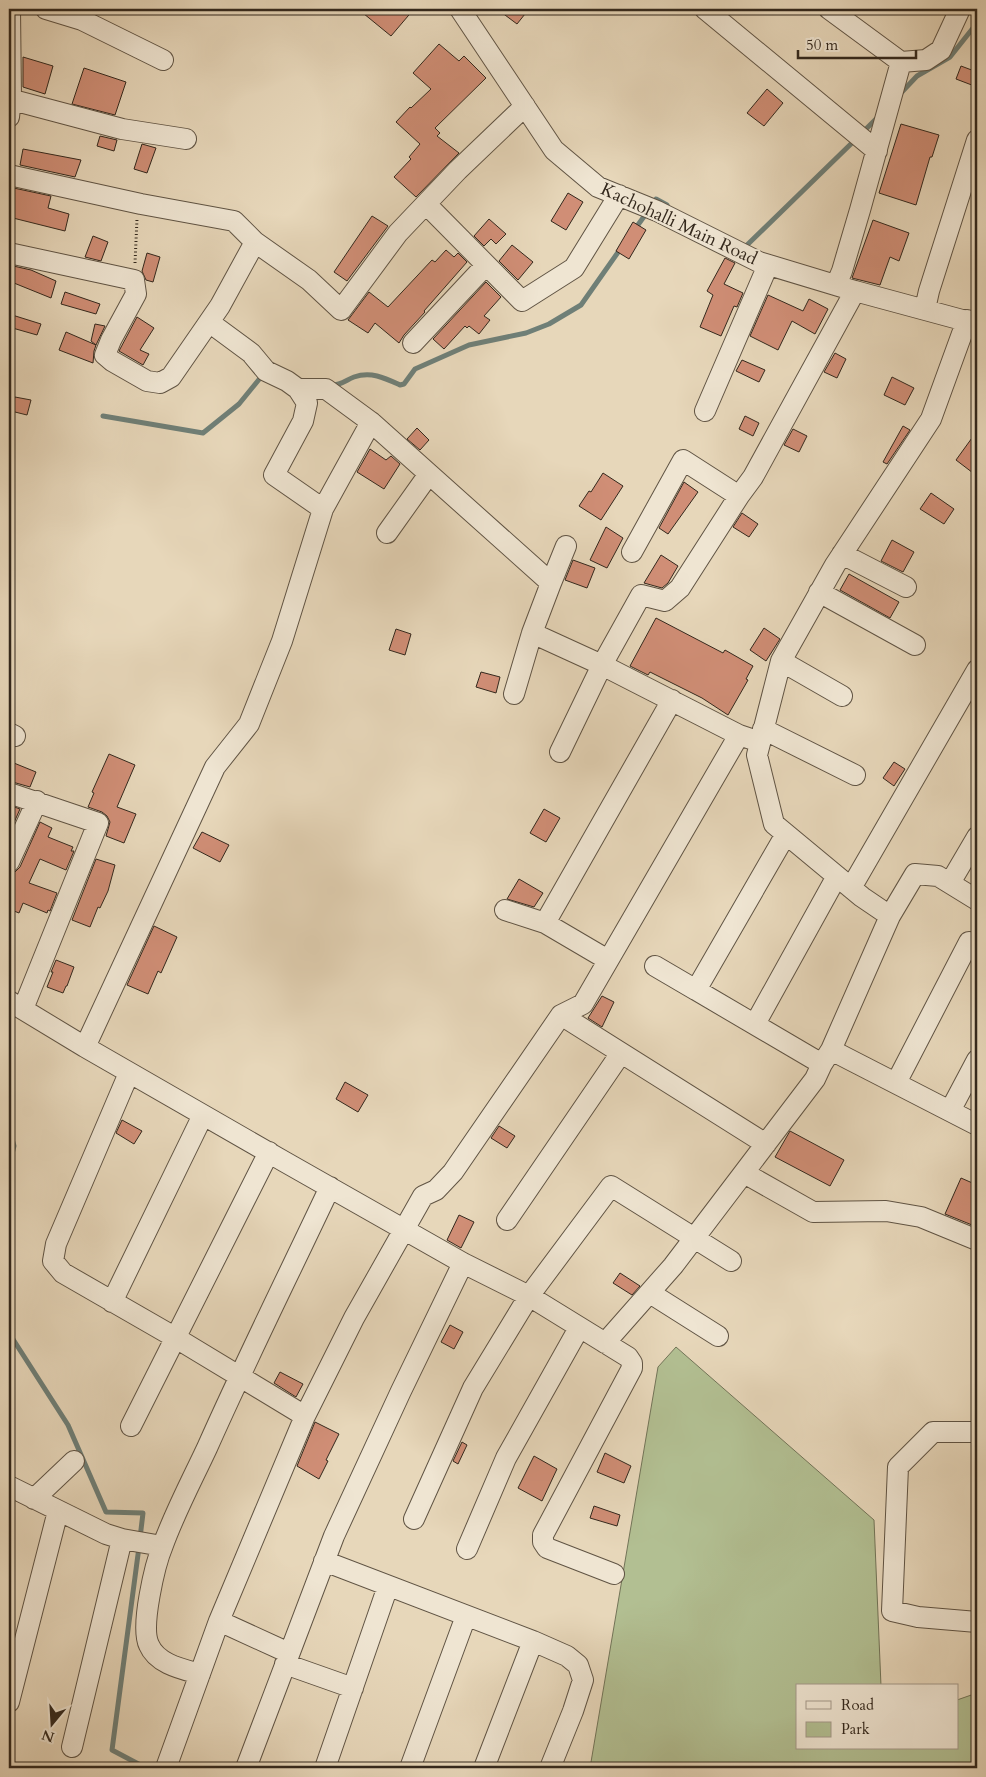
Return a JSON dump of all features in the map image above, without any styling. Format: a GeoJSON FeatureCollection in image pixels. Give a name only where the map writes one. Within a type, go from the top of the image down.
{"type":"FeatureCollection","features":[{"type":"Feature","properties":{"kind":"street"},"geometry":{"type":"LineString","coordinates":[[10,9],[10,105],[122,129],[186,139]]}},
{"type":"Feature","properties":{"kind":"street"},"geometry":{"type":"LineString","coordinates":[[46,9],[82,20],[163,60]]}},
{"type":"Feature","properties":{"kind":"street","name":"Kachohalli Main Road"},"geometry":{"type":"LineString","coordinates":[[460,9],[554,150],[598,187],[657,211],[768,266],[972,322]]}},
{"type":"Feature","properties":{"kind":"street"},"geometry":{"type":"LineString","coordinates":[[705,9],[876,152]]}},
{"type":"Feature","properties":{"kind":"street"},"geometry":{"type":"LineString","coordinates":[[829,9],[901,62],[926,60],[941,50],[960,9]]}},
{"type":"Feature","properties":{"kind":"street"},"geometry":{"type":"LineString","coordinates":[[560,752],[602,665],[641,595],[665,600],[680,588],[753,477],[846,288],[842,271],[901,62]]}},
{"type":"Feature","properties":{"kind":"street"},"geometry":{"type":"LineString","coordinates":[[9,175],[141,204],[234,221],[256,242],[309,280],[340,310],[398,233],[525,106]]}},
{"type":"Feature","properties":{"kind":"street"},"geometry":{"type":"LineString","coordinates":[[926,309],[929,291],[977,140]]}},
{"type":"Feature","properties":{"kind":"street"},"geometry":{"type":"LineString","coordinates":[[426,204],[522,301],[574,268],[619,195]]}},
{"type":"Feature","properties":{"kind":"street"},"geometry":{"type":"LineString","coordinates":[[9,254],[134,280],[136,294],[105,355],[112,362],[147,381],[160,383],[171,377],[220,306],[256,242]]}},
{"type":"Feature","properties":{"kind":"street"},"geometry":{"type":"LineString","coordinates":[[413,343],[486,265]]}},
{"type":"Feature","properties":{"kind":"street"},"geometry":{"type":"LineString","coordinates":[[705,411],[768,266]]}},
{"type":"Feature","properties":{"kind":"street"},"geometry":{"type":"LineString","coordinates":[[209,322],[251,353],[266,371],[287,381],[298,390],[307,402],[303,421],[274,475],[323,509]]}},
{"type":"Feature","properties":{"kind":"street"},"geometry":{"type":"LineString","coordinates":[[890,916],[844,882],[774,824],[757,755],[780,661],[842,554],[931,419],[972,322]]}},
{"type":"Feature","properties":{"kind":"street"},"geometry":{"type":"LineString","coordinates":[[298,390],[326,389],[371,422],[551,583]]}},
{"type":"Feature","properties":{"kind":"street"},"geometry":{"type":"LineString","coordinates":[[85,1048],[215,767],[249,724],[282,641],[323,509],[371,422]]}},
{"type":"Feature","properties":{"kind":"street"},"geometry":{"type":"LineString","coordinates":[[632,552],[683,460],[739,496]]}},
{"type":"Feature","properties":{"kind":"street"},"geometry":{"type":"LineString","coordinates":[[386,533],[429,474]]}},
{"type":"Feature","properties":{"kind":"street"},"geometry":{"type":"LineString","coordinates":[[514,694],[532,633],[566,546]]}},
{"type":"Feature","properties":{"kind":"street"},"geometry":{"type":"LineString","coordinates":[[842,554],[906,587]]}},
{"type":"Feature","properties":{"kind":"street"},"geometry":{"type":"LineString","coordinates":[[819,592],[915,645]]}},
{"type":"Feature","properties":{"kind":"street"},"geometry":{"type":"LineString","coordinates":[[532,633],[602,665],[739,735],[762,735],[855,775]]}},
{"type":"Feature","properties":{"kind":"street"},"geometry":{"type":"LineString","coordinates":[[780,661],[842,696]]}},
{"type":"Feature","properties":{"kind":"street"},"geometry":{"type":"LineString","coordinates":[[755,1024],[977,670]]}},
{"type":"Feature","properties":{"kind":"street"},"geometry":{"type":"LineString","coordinates":[[545,922],[672,700]]}},
{"type":"Feature","properties":{"kind":"street"},"geometry":{"type":"LineString","coordinates":[[167,1765],[219,1621],[305,1416],[354,1318],[403,1229],[423,1196],[436,1190],[453,1172],[561,1015],[583,1004],[739,735]]}},
{"type":"Feature","properties":{"kind":"street"},"geometry":{"type":"LineString","coordinates":[[9,793],[98,823],[16,1005],[85,1048],[403,1229],[529,1296],[628,1357],[632,1363],[632,1368],[543,1535],[543,1542],[547,1548],[614,1574]]}},
{"type":"Feature","properties":{"kind":"street"},"geometry":{"type":"LineString","coordinates":[[9,862],[37,801]]}},
{"type":"Feature","properties":{"kind":"street"},"geometry":{"type":"LineString","coordinates":[[696,990],[786,834]]}},
{"type":"Feature","properties":{"kind":"street"},"geometry":{"type":"LineString","coordinates":[[950,883],[977,838]]}},
{"type":"Feature","properties":{"kind":"street"},"geometry":{"type":"LineString","coordinates":[[605,1343],[673,1266],[815,1079],[890,916],[915,874],[938,876],[977,900]]}},
{"type":"Feature","properties":{"kind":"street"},"geometry":{"type":"LineString","coordinates":[[505,910],[545,922],[608,960]]}},
{"type":"Feature","properties":{"kind":"street"},"geometry":{"type":"LineString","coordinates":[[896,1083],[969,942]]}},
{"type":"Feature","properties":{"kind":"street"},"geometry":{"type":"LineString","coordinates":[[655,966],[755,1024],[826,1057],[896,1083],[977,1125]]}},
{"type":"Feature","properties":{"kind":"street"},"geometry":{"type":"LineString","coordinates":[[561,1015],[766,1144]]}},
{"type":"Feature","properties":{"kind":"street"},"geometry":{"type":"LineString","coordinates":[[507,1220],[621,1053]]}},
{"type":"Feature","properties":{"kind":"street"},"geometry":{"type":"LineString","coordinates":[[950,1111],[977,1060]]}},
{"type":"Feature","properties":{"kind":"street"},"geometry":{"type":"LineString","coordinates":[[129,1073],[56,1244],[52,1261],[63,1273],[176,1338],[305,1416]]}},
{"type":"Feature","properties":{"kind":"street"},"geometry":{"type":"LineString","coordinates":[[112,1302],[203,1115]]}},
{"type":"Feature","properties":{"kind":"street"},"geometry":{"type":"LineString","coordinates":[[131,1426],[268,1152]]}},
{"type":"Feature","properties":{"kind":"street"},"geometry":{"type":"LineString","coordinates":[[744,1173],[813,1212],[886,1211],[921,1217],[977,1240]]}},
{"type":"Feature","properties":{"kind":"street"},"geometry":{"type":"LineString","coordinates":[[414,1519],[473,1388],[529,1296],[611,1186],[732,1261]]}},
{"type":"Feature","properties":{"kind":"street"},"geometry":{"type":"LineString","coordinates":[[72,1747],[141,1542],[239,1377],[330,1187]]}},
{"type":"Feature","properties":{"kind":"street"},"geometry":{"type":"LineString","coordinates":[[246,1768],[324,1561],[397,1400],[464,1263]]}},
{"type":"Feature","properties":{"kind":"street"},"geometry":{"type":"LineString","coordinates":[[650,1292],[718,1336]]}},
{"type":"Feature","properties":{"kind":"street"},"geometry":{"type":"LineString","coordinates":[[467,1549],[506,1458],[579,1328]]}},
{"type":"Feature","properties":{"kind":"street"},"geometry":{"type":"LineString","coordinates":[[977,1432],[932,1432],[898,1467],[892,1611],[918,1617],[977,1622]]}},
{"type":"Feature","properties":{"kind":"street"},"geometry":{"type":"LineString","coordinates":[[34,1500],[74,1461]]}},
{"type":"Feature","properties":{"kind":"street"},"geometry":{"type":"LineString","coordinates":[[9,1486],[106,1534],[141,1542]]}},
{"type":"Feature","properties":{"kind":"street"},"geometry":{"type":"LineString","coordinates":[[9,1702],[58,1511]]}},
{"type":"Feature","properties":{"kind":"street"},"geometry":{"type":"LineString","coordinates":[[141,1542],[148,1644],[157,1657],[177,1667],[200,1674]]}},
{"type":"Feature","properties":{"kind":"street"},"geometry":{"type":"LineString","coordinates":[[324,1561],[533,1641],[568,1656],[578,1665],[583,1680],[573,1711],[550,1768]]}},
{"type":"Feature","properties":{"kind":"street"},"geometry":{"type":"LineString","coordinates":[[326,1768],[388,1586]]}},
{"type":"Feature","properties":{"kind":"street"},"geometry":{"type":"LineString","coordinates":[[410,1768],[466,1616]]}},
{"type":"Feature","properties":{"kind":"street"},"geometry":{"type":"LineString","coordinates":[[219,1621],[287,1658],[353,1688]]}},
{"type":"Feature","properties":{"kind":"street"},"geometry":{"type":"LineString","coordinates":[[484,1768],[533,1641]]}},
{"type":"Feature","properties":{"kind":"path"},"geometry":{"type":"LineString","coordinates":[[134,280],[138,212],[141,204]]}},
{"type":"Feature","properties":{"kind":"green space"},"geometry":{"type":"Polygon","coordinates":[[[676,1347],[874,1520],[881,1684],[796,1684],[796,1750],[958,1750],[958,1700],[977,1693],[977,1768],[590,1768],[658,1367],[676,1347]]]}},
{"type":"Feature","properties":{"kind":"building"},"geometry":{"type":"Polygon","coordinates":[[[358,9],[414,9],[391,36],[358,9]]]}},
{"type":"Feature","properties":{"kind":"building"},"geometry":{"type":"Polygon","coordinates":[[[497,9],[529,9],[517,24],[497,9]]]}},
{"type":"Feature","properties":{"kind":"building"},"geometry":{"type":"Polygon","coordinates":[[[439,44],[459,61],[464,56],[486,78],[435,128],[440,133],[437,136],[459,153],[416,197],[394,177],[411,159],[409,157],[420,144],[396,122],[431,89],[413,73],[439,44]]]}},
{"type":"Feature","properties":{"kind":"building"},"geometry":{"type":"Polygon","coordinates":[[[23,57],[53,66],[45,94],[23,87],[23,57]]]}},
{"type":"Feature","properties":{"kind":"building"},"geometry":{"type":"Polygon","coordinates":[[[961,66],[977,72],[977,87],[956,79],[961,66]]]}},
{"type":"Feature","properties":{"kind":"building"},"geometry":{"type":"Polygon","coordinates":[[[84,68],[126,82],[115,115],[72,104],[84,68]]]}},
{"type":"Feature","properties":{"kind":"building"},"geometry":{"type":"Polygon","coordinates":[[[767,89],[783,103],[764,126],[747,113],[767,89]]]}},
{"type":"Feature","properties":{"kind":"building"},"geometry":{"type":"Polygon","coordinates":[[[901,124],[939,135],[932,157],[930,157],[916,205],[879,193],[901,124]]]}},
{"type":"Feature","properties":{"kind":"building"},"geometry":{"type":"Polygon","coordinates":[[[100,136],[117,140],[114,151],[97,146],[100,136]]]}},
{"type":"Feature","properties":{"kind":"building"},"geometry":{"type":"Polygon","coordinates":[[[142,144],[156,148],[147,173],[134,169],[142,144]]]}},
{"type":"Feature","properties":{"kind":"building"},"geometry":{"type":"Polygon","coordinates":[[[23,149],[81,160],[75,177],[20,165],[23,149]]]}},
{"type":"Feature","properties":{"kind":"building"},"geometry":{"type":"Polygon","coordinates":[[[9,187],[51,196],[48,208],[69,214],[65,231],[9,217],[9,187]]]}},
{"type":"Feature","properties":{"kind":"building"},"geometry":{"type":"Polygon","coordinates":[[[568,193],[583,202],[566,230],[551,221],[568,193]]]}},
{"type":"Feature","properties":{"kind":"building"},"geometry":{"type":"Polygon","coordinates":[[[372,216],[388,226],[347,281],[334,272],[372,216]]]}},
{"type":"Feature","properties":{"kind":"building"},"geometry":{"type":"Polygon","coordinates":[[[489,219],[506,234],[496,244],[491,239],[484,246],[474,236],[489,219]]]}},
{"type":"Feature","properties":{"kind":"building"},"geometry":{"type":"Polygon","coordinates":[[[873,220],[909,233],[899,261],[890,257],[880,285],[852,278],[873,220]]]}},
{"type":"Feature","properties":{"kind":"building"},"geometry":{"type":"Polygon","coordinates":[[[633,222],[646,230],[629,259],[616,251],[633,222]]]}},
{"type":"Feature","properties":{"kind":"building"},"geometry":{"type":"Polygon","coordinates":[[[93,236],[108,242],[101,261],[85,257],[93,236]]]}},
{"type":"Feature","properties":{"kind":"building"},"geometry":{"type":"Polygon","coordinates":[[[512,245],[533,262],[518,280],[499,261],[512,245]]]}},
{"type":"Feature","properties":{"kind":"building"},"geometry":{"type":"Polygon","coordinates":[[[446,250],[454,257],[458,253],[467,262],[399,343],[375,323],[368,333],[348,320],[369,292],[388,307],[432,260],[435,262],[446,250]]]}},
{"type":"Feature","properties":{"kind":"building"},"geometry":{"type":"Polygon","coordinates":[[[147,253],[160,257],[153,282],[146,280],[142,271],[147,253]]]}},
{"type":"Feature","properties":{"kind":"building"},"geometry":{"type":"Polygon","coordinates":[[[725,258],[735,263],[724,284],[743,293],[737,307],[734,306],[721,336],[700,327],[713,295],[707,291],[725,258]]]}},
{"type":"Feature","properties":{"kind":"building"},"geometry":{"type":"Polygon","coordinates":[[[9,265],[31,270],[56,281],[51,298],[9,281],[9,265]]]}},
{"type":"Feature","properties":{"kind":"building"},"geometry":{"type":"Polygon","coordinates":[[[486,282],[501,297],[484,316],[490,320],[479,334],[469,326],[467,328],[465,326],[444,349],[433,339],[486,282]]]}},
{"type":"Feature","properties":{"kind":"building"},"geometry":{"type":"Polygon","coordinates":[[[65,292],[100,304],[96,314],[61,304],[65,292]]]}},
{"type":"Feature","properties":{"kind":"building"},"geometry":{"type":"Polygon","coordinates":[[[768,295],[803,311],[809,299],[828,309],[815,334],[792,321],[778,350],[750,336],[768,295]]]}},
{"type":"Feature","properties":{"kind":"building"},"geometry":{"type":"Polygon","coordinates":[[[9,314],[41,324],[37,335],[9,327],[9,314]]]}},
{"type":"Feature","properties":{"kind":"building"},"geometry":{"type":"Polygon","coordinates":[[[137,317],[154,328],[140,350],[149,354],[143,365],[119,351],[137,317]]]}},
{"type":"Feature","properties":{"kind":"building"},"geometry":{"type":"Polygon","coordinates":[[[95,324],[105,326],[96,345],[91,341],[95,324]]]}},
{"type":"Feature","properties":{"kind":"building"},"geometry":{"type":"Polygon","coordinates":[[[66,332],[96,345],[93,363],[59,350],[66,332]]]}},
{"type":"Feature","properties":{"kind":"building"},"geometry":{"type":"Polygon","coordinates":[[[835,353],[846,359],[837,378],[824,372],[835,353]]]}},
{"type":"Feature","properties":{"kind":"building"},"geometry":{"type":"Polygon","coordinates":[[[742,360],[765,370],[759,382],[736,371],[742,360]]]}},
{"type":"Feature","properties":{"kind":"building"},"geometry":{"type":"Polygon","coordinates":[[[892,377],[914,388],[905,405],[884,395],[892,377]]]}},
{"type":"Feature","properties":{"kind":"building"},"geometry":{"type":"Polygon","coordinates":[[[15,397],[31,400],[27,415],[11,411],[15,397]]]}},
{"type":"Feature","properties":{"kind":"building"},"geometry":{"type":"Polygon","coordinates":[[[745,416],[759,423],[753,436],[739,429],[745,416]]]}},
{"type":"Feature","properties":{"kind":"building"},"geometry":{"type":"Polygon","coordinates":[[[903,426],[910,430],[887,464],[883,462],[903,426]]]}},
{"type":"Feature","properties":{"kind":"building"},"geometry":{"type":"Polygon","coordinates":[[[417,428],[429,440],[420,450],[407,439],[417,428]]]}},
{"type":"Feature","properties":{"kind":"building"},"geometry":{"type":"Polygon","coordinates":[[[793,429],[807,436],[799,452],[784,445],[793,429]]]}},
{"type":"Feature","properties":{"kind":"building"},"geometry":{"type":"Polygon","coordinates":[[[977,431],[977,476],[956,460],[977,431]]]}},
{"type":"Feature","properties":{"kind":"building"},"geometry":{"type":"Polygon","coordinates":[[[370,449],[386,460],[391,456],[400,464],[384,489],[357,472],[370,449]]]}},
{"type":"Feature","properties":{"kind":"building"},"geometry":{"type":"Polygon","coordinates":[[[603,473],[623,486],[601,520],[579,506],[603,473]]]}},
{"type":"Feature","properties":{"kind":"building"},"geometry":{"type":"Polygon","coordinates":[[[684,482],[698,492],[668,534],[659,528],[684,482]]]}},
{"type":"Feature","properties":{"kind":"building"},"geometry":{"type":"Polygon","coordinates":[[[931,493],[954,509],[944,524],[920,509],[931,493]]]}},
{"type":"Feature","properties":{"kind":"building"},"geometry":{"type":"Polygon","coordinates":[[[742,513],[758,524],[749,537],[733,527],[742,513]]]}},
{"type":"Feature","properties":{"kind":"building"},"geometry":{"type":"Polygon","coordinates":[[[606,527],[623,538],[607,568],[590,560],[606,527]]]}},
{"type":"Feature","properties":{"kind":"building"},"geometry":{"type":"Polygon","coordinates":[[[892,540],[914,552],[903,572],[881,561],[892,540]]]}},
{"type":"Feature","properties":{"kind":"building"},"geometry":{"type":"Polygon","coordinates":[[[661,555],[678,566],[668,583],[662,588],[644,583],[661,555]]]}},
{"type":"Feature","properties":{"kind":"building"},"geometry":{"type":"Polygon","coordinates":[[[573,560],[595,568],[587,588],[565,580],[573,560]]]}},
{"type":"Feature","properties":{"kind":"building"},"geometry":{"type":"Polygon","coordinates":[[[849,574],[899,602],[890,618],[840,590],[849,574]]]}},
{"type":"Feature","properties":{"kind":"building"},"geometry":{"type":"Polygon","coordinates":[[[656,618],[723,653],[725,650],[753,666],[746,679],[748,680],[728,715],[702,698],[650,672],[648,675],[630,666],[656,618]]]}},
{"type":"Feature","properties":{"kind":"building"},"geometry":{"type":"Polygon","coordinates":[[[764,628],[780,639],[766,661],[750,650],[764,628]]]}},
{"type":"Feature","properties":{"kind":"building"},"geometry":{"type":"Polygon","coordinates":[[[396,629],[411,634],[405,655],[389,650],[396,629]]]}},
{"type":"Feature","properties":{"kind":"building"},"geometry":{"type":"Polygon","coordinates":[[[481,672],[500,677],[496,693],[476,687],[481,672]]]}},
{"type":"Feature","properties":{"kind":"building"},"geometry":{"type":"Polygon","coordinates":[[[109,754],[135,765],[117,807],[136,814],[124,843],[106,836],[110,822],[107,816],[88,807],[94,793],[92,792],[109,754]]]}},
{"type":"Feature","properties":{"kind":"building"},"geometry":{"type":"Polygon","coordinates":[[[9,761],[36,772],[30,787],[9,781],[9,761]]]}},
{"type":"Feature","properties":{"kind":"building"},"geometry":{"type":"Polygon","coordinates":[[[894,762],[905,769],[894,786],[883,778],[894,762]]]}},
{"type":"Feature","properties":{"kind":"building"},"geometry":{"type":"Polygon","coordinates":[[[9,805],[20,809],[9,834],[9,805]]]}},
{"type":"Feature","properties":{"kind":"building"},"geometry":{"type":"Polygon","coordinates":[[[544,809],[560,818],[546,842],[530,833],[544,809]]]}},
{"type":"Feature","properties":{"kind":"building"},"geometry":{"type":"Polygon","coordinates":[[[40,822],[52,828],[48,837],[73,847],[71,851],[74,851],[66,870],[40,859],[29,883],[57,893],[50,911],[48,910],[47,913],[23,903],[19,913],[9,909],[9,874],[15,872],[20,867],[40,822]]]}},
{"type":"Feature","properties":{"kind":"building"},"geometry":{"type":"Polygon","coordinates":[[[202,832],[229,845],[220,862],[193,848],[202,832]]]}},
{"type":"Feature","properties":{"kind":"building"},"geometry":{"type":"Polygon","coordinates":[[[96,859],[115,865],[108,891],[100,908],[98,907],[90,927],[72,920],[96,859]]]}},
{"type":"Feature","properties":{"kind":"building"},"geometry":{"type":"Polygon","coordinates":[[[519,879],[543,893],[534,907],[507,899],[519,879]]]}},
{"type":"Feature","properties":{"kind":"building"},"geometry":{"type":"Polygon","coordinates":[[[154,926],[177,937],[161,973],[158,971],[148,994],[127,985],[154,926]]]}},
{"type":"Feature","properties":{"kind":"building"},"geometry":{"type":"Polygon","coordinates":[[[56,960],[74,967],[63,993],[47,987],[56,960]]]}},
{"type":"Feature","properties":{"kind":"building"},"geometry":{"type":"Polygon","coordinates":[[[602,996],[614,1002],[602,1027],[588,1018],[602,996]]]}},
{"type":"Feature","properties":{"kind":"building"},"geometry":{"type":"Polygon","coordinates":[[[345,1082],[368,1095],[358,1112],[336,1099],[345,1082]]]}},
{"type":"Feature","properties":{"kind":"building"},"geometry":{"type":"Polygon","coordinates":[[[122,1120],[142,1131],[134,1144],[116,1133],[122,1120]]]}},
{"type":"Feature","properties":{"kind":"building"},"geometry":{"type":"Polygon","coordinates":[[[499,1126],[515,1136],[507,1148],[491,1138],[499,1126]]]}},
{"type":"Feature","properties":{"kind":"building"},"geometry":{"type":"Polygon","coordinates":[[[790,1131],[844,1160],[830,1186],[775,1157],[790,1131]]]}},
{"type":"Feature","properties":{"kind":"building"},"geometry":{"type":"Polygon","coordinates":[[[961,1178],[977,1185],[977,1227],[945,1214],[961,1178]]]}},
{"type":"Feature","properties":{"kind":"building"},"geometry":{"type":"Polygon","coordinates":[[[459,1215],[474,1222],[461,1248],[447,1240],[459,1215]]]}},
{"type":"Feature","properties":{"kind":"building"},"geometry":{"type":"Polygon","coordinates":[[[620,1273],[640,1286],[632,1295],[613,1283],[620,1273]]]}},
{"type":"Feature","properties":{"kind":"building"},"geometry":{"type":"Polygon","coordinates":[[[450,1325],[463,1332],[454,1349],[441,1342],[450,1325]]]}},
{"type":"Feature","properties":{"kind":"building"},"geometry":{"type":"Polygon","coordinates":[[[280,1372],[303,1384],[296,1397],[274,1383],[280,1372]]]}},
{"type":"Feature","properties":{"kind":"building"},"geometry":{"type":"Polygon","coordinates":[[[315,1422],[339,1434],[319,1479],[297,1466],[315,1422]]]}},
{"type":"Feature","properties":{"kind":"building"},"geometry":{"type":"Polygon","coordinates":[[[462,1442],[467,1445],[458,1464],[453,1461],[462,1442]]]}},
{"type":"Feature","properties":{"kind":"building"},"geometry":{"type":"Polygon","coordinates":[[[605,1453],[631,1466],[624,1483],[597,1472],[605,1453]]]}},
{"type":"Feature","properties":{"kind":"building"},"geometry":{"type":"Polygon","coordinates":[[[534,1456],[557,1469],[542,1501],[518,1488],[534,1456]]]}},
{"type":"Feature","properties":{"kind":"building"},"geometry":{"type":"Polygon","coordinates":[[[594,1506],[620,1515],[617,1526],[590,1518],[594,1506]]]}},
{"type":"Feature","properties":{"kind":"waterway"},"geometry":{"type":"LineString","coordinates":[[899,95],[917,76],[950,57],[977,23]]}},
{"type":"Feature","properties":{"kind":"waterway"},"geometry":{"type":"LineString","coordinates":[[862,133],[879,116]]}},
{"type":"Feature","properties":{"kind":"waterway"},"geometry":{"type":"LineString","coordinates":[[740,246],[746,246],[856,139]]}},
{"type":"Feature","properties":{"kind":"waterway"},"geometry":{"type":"LineString","coordinates":[[653,204],[656,199],[667,205]]}},
{"type":"Feature","properties":{"kind":"waterway"},"geometry":{"type":"LineString","coordinates":[[635,229],[648,211]]}},
{"type":"Feature","properties":{"kind":"waterway"},"geometry":{"type":"LineString","coordinates":[[332,385],[360,375],[372,375],[400,385],[404,384],[415,369],[469,345],[526,333],[549,324],[581,305],[621,248]]}},
{"type":"Feature","properties":{"kind":"waterway"},"geometry":{"type":"LineString","coordinates":[[103,416],[203,433],[239,404],[261,377],[265,379]]}},
{"type":"Feature","properties":{"kind":"waterway"},"geometry":{"type":"LineString","coordinates":[[9,1129],[14,1146],[9,1166]]}},
{"type":"Feature","properties":{"kind":"waterway"},"geometry":{"type":"LineString","coordinates":[[9,1333],[68,1425],[106,1512],[143,1513],[140,1538]]}},
{"type":"Feature","properties":{"kind":"waterway"},"geometry":{"type":"LineString","coordinates":[[139,1547],[112,1750],[146,1768]]}}]}
